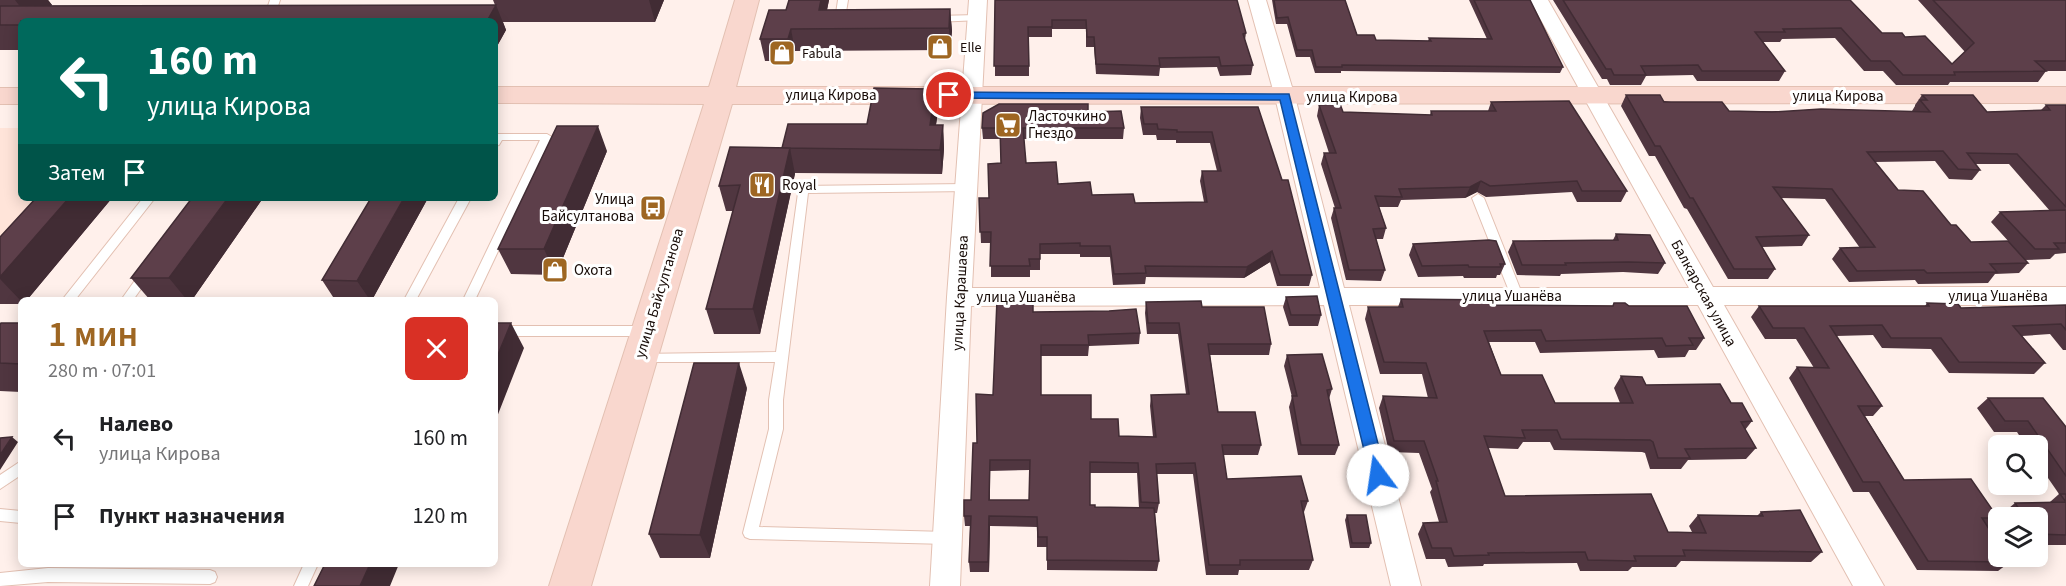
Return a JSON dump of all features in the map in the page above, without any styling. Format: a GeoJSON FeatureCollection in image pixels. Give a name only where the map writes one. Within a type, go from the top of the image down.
{"type":"FeatureCollection","features":[{"type":"Feature","properties":{"kind":"main road","name":"улица Байсултанова"},"geometry":{"type":"LineString","coordinates":[[570,586],[747,0]]}},
{"type":"Feature","properties":{"kind":"main road","name":"улица Кирова"},"geometry":{"type":"LineString","coordinates":[[498,95],[1285,97],[2066,95]]}},
{"type":"Feature","properties":{"kind":"main road"},"geometry":{"type":"LineString","coordinates":[[0,96],[18,96]]}},
{"type":"Feature","properties":{"kind":"street"},"geometry":{"type":"LineString","coordinates":[[1257,0],[1285,97],[1406,586]]}},
{"type":"Feature","properties":{"kind":"street","name":"Балкарская улица"},"geometry":{"type":"LineString","coordinates":[[1539,0],[1869,586]]}},
{"type":"Feature","properties":{"kind":"street","name":"улица Карашаева"},"geometry":{"type":"LineString","coordinates":[[945,586],[959,297],[977,9]]}},
{"type":"Feature","properties":{"kind":"street","name":"улица Ушанёва"},"geometry":{"type":"LineString","coordinates":[[959,297],[2066,296]]}},
{"type":"Feature","properties":{"kind":"lane"},"geometry":{"type":"LineString","coordinates":[[269,18],[275,0]]}},
{"type":"Feature","properties":{"kind":"lane"},"geometry":{"type":"LineString","coordinates":[[843,0],[840,21],[851,20]]}},
{"type":"Feature","properties":{"kind":"lane"},"geometry":{"type":"LineString","coordinates":[[931,19],[977,9]]}},
{"type":"Feature","properties":{"kind":"lane"},"geometry":{"type":"LineString","coordinates":[[470,297],[547,137],[498,137]]}},
{"type":"Feature","properties":{"kind":"lane"},"geometry":{"type":"LineString","coordinates":[[947,538],[750,533],[776,429],[776,400],[803,189],[966,188]]}},
{"type":"Feature","properties":{"kind":"lane"},"geometry":{"type":"LineString","coordinates":[[1478,198],[1517,296]]}},
{"type":"Feature","properties":{"kind":"lane"},"geometry":{"type":"LineString","coordinates":[[70,297],[147,201]]}},
{"type":"Feature","properties":{"kind":"lane"},"geometry":{"type":"LineString","coordinates":[[412,297],[463,201]]}},
{"type":"Feature","properties":{"kind":"lane"},"geometry":{"type":"LineString","coordinates":[[128,297],[153,263]]}},
{"type":"Feature","properties":{"kind":"lane"},"geometry":{"type":"LineString","coordinates":[[498,331],[781,357]]}},
{"type":"Feature","properties":{"kind":"lane"},"geometry":{"type":"LineString","coordinates":[[0,483],[18,468]]}},
{"type":"Feature","properties":{"kind":"lane"},"geometry":{"type":"LineString","coordinates":[[0,515],[18,517]]}},
{"type":"Feature","properties":{"kind":"lane"},"geometry":{"type":"LineString","coordinates":[[301,586],[310,567]]}},
{"type":"Feature","properties":{"kind":"lane"},"geometry":{"type":"LineString","coordinates":[[0,580],[48,575],[210,578]]}},
{"type":"Feature","properties":{"kind":"shaded area"},"geometry":{"type":"Polygon","coordinates":[[[0,128],[18,128],[18,201],[50,201],[0,256],[0,128]]]}},
{"type":"Feature","properties":{"kind":"building"},"geometry":{"type":"Polygon","coordinates":[[[789,0],[821,0],[819,10],[950,9],[949,28],[791,29],[788,39],[760,39],[769,10],[786,10],[789,0]]]}},
{"type":"Feature","properties":{"kind":"building"},"geometry":{"type":"Polygon","coordinates":[[[995,0],[1237,0],[1246,33],[1243,34],[1253,65],[1221,66],[1219,57],[1159,58],[1160,66],[1096,64],[1094,37],[1087,37],[1086,20],[1052,20],[1052,27],[1028,27],[1029,66],[994,66],[995,0]]]}},
{"type":"Feature","properties":{"kind":"building"},"geometry":{"type":"Polygon","coordinates":[[[1274,0],[1345,0],[1357,35],[1374,35],[1376,40],[1431,41],[1429,38],[1492,39],[1474,0],[1530,0],[1563,67],[1342,65],[1342,67],[1316,67],[1312,50],[1297,50],[1288,17],[1277,18],[1274,0]]]}},
{"type":"Feature","properties":{"kind":"building"},"geometry":{"type":"Polygon","coordinates":[[[1563,0],[1850,0],[1882,33],[1902,33],[1905,37],[1925,36],[1952,64],[1974,43],[1933,0],[2066,0],[2066,61],[2035,61],[2046,71],[1903,75],[1890,61],[1871,61],[1841,28],[1783,29],[1785,32],[1755,32],[1785,71],[1702,71],[1698,65],[1641,66],[1646,75],[1614,75],[1611,69],[1606,69],[1563,0]]]}},
{"type":"Feature","properties":{"kind":"building"},"geometry":{"type":"Polygon","coordinates":[[[496,5],[489,18],[18,18],[18,25],[0,25],[0,6],[496,5]]]}},
{"type":"Feature","properties":{"kind":"building"},"geometry":{"type":"Polygon","coordinates":[[[874,88],[930,89],[929,93],[935,93],[930,125],[943,125],[940,150],[782,148],[788,124],[867,124],[874,88]]]}},
{"type":"Feature","properties":{"kind":"building"},"geometry":{"type":"Polygon","coordinates":[[[1626,95],[1660,95],[1664,102],[1722,102],[1729,111],[1772,112],[1821,109],[1930,112],[1920,100],[1927,100],[1922,95],[1973,95],[1987,112],[2050,110],[2046,105],[2066,105],[2066,207],[2017,154],[1967,153],[1980,170],[1958,169],[1943,151],[1867,152],[1898,190],[1923,191],[1951,225],[1956,225],[1971,242],[2008,241],[2028,263],[1990,264],[1997,272],[1857,271],[1840,248],[1875,247],[1832,189],[1773,187],[1809,235],[1756,237],[1775,269],[1734,269],[1693,198],[1690,198],[1660,146],[1655,146],[1626,95]]]}},
{"type":"Feature","properties":{"kind":"building"},"geometry":{"type":"Polygon","coordinates":[[[1569,101],[1627,191],[1582,191],[1577,181],[1490,186],[1481,181],[1470,187],[1399,189],[1402,197],[1375,196],[1386,228],[1373,229],[1385,270],[1349,270],[1334,208],[1341,208],[1324,153],[1336,153],[1319,105],[1340,104],[1343,112],[1432,115],[1431,111],[1496,111],[1491,102],[1569,101]]]}},
{"type":"Feature","properties":{"kind":"building"},"geometry":{"type":"Polygon","coordinates":[[[999,104],[1088,104],[1088,112],[1121,111],[1124,128],[1023,128],[1026,163],[1056,162],[1058,184],[1090,182],[1092,195],[1133,194],[1135,203],[1207,202],[1202,171],[1221,171],[1212,132],[1177,132],[1177,130],[1158,129],[1157,124],[1144,124],[1141,107],[1258,107],[1282,180],[1288,180],[1312,275],[1280,275],[1272,251],[1247,267],[1145,266],[1146,273],[1114,274],[1110,246],[1080,246],[1080,243],[1040,244],[1040,259],[1029,259],[1030,266],[990,266],[991,232],[980,232],[979,198],[989,198],[988,164],[1001,163],[1000,128],[982,128],[983,113],[999,104]]]}},
{"type":"Feature","properties":{"kind":"building"},"geometry":{"type":"Polygon","coordinates":[[[557,126],[598,126],[544,249],[498,249],[557,126]]]}},
{"type":"Feature","properties":{"kind":"building"},"geometry":{"type":"Polygon","coordinates":[[[730,147],[790,148],[753,309],[706,309],[740,185],[719,186],[730,147]]]}},
{"type":"Feature","properties":{"kind":"building"},"geometry":{"type":"Polygon","coordinates":[[[33,201],[66,201],[0,277],[0,237],[33,201]]]}},
{"type":"Feature","properties":{"kind":"building"},"geometry":{"type":"Polygon","coordinates":[[[190,201],[226,201],[169,278],[131,278],[190,201]]]}},
{"type":"Feature","properties":{"kind":"building"},"geometry":{"type":"Polygon","coordinates":[[[369,201],[402,201],[357,281],[322,280],[369,201]]]}},
{"type":"Feature","properties":{"kind":"building"},"geometry":{"type":"Polygon","coordinates":[[[2066,210],[2066,243],[2054,243],[2059,249],[2035,249],[2000,212],[2066,210]]]}},
{"type":"Feature","properties":{"kind":"building"},"geometry":{"type":"Polygon","coordinates":[[[1616,234],[1650,235],[1665,263],[1522,265],[1513,241],[1618,240],[1616,234]]]}},
{"type":"Feature","properties":{"kind":"building"},"geometry":{"type":"Polygon","coordinates":[[[1496,241],[1505,264],[1500,264],[1501,267],[1422,266],[1413,244],[1496,241]]]}},
{"type":"Feature","properties":{"kind":"building"},"geometry":{"type":"Polygon","coordinates":[[[1317,296],[1321,315],[1291,315],[1286,297],[1317,296]]]}},
{"type":"Feature","properties":{"kind":"building"},"geometry":{"type":"Polygon","coordinates":[[[1401,299],[1494,300],[1496,305],[1613,306],[1614,303],[1625,303],[1629,306],[1687,306],[1704,338],[1689,338],[1693,345],[1666,346],[1662,338],[1546,341],[1541,330],[1484,331],[1501,375],[1542,375],[1555,403],[1633,403],[1621,376],[1642,377],[1646,385],[1720,384],[1731,403],[1742,403],[1752,421],[1741,422],[1756,448],[1685,449],[1690,458],[1658,458],[1653,442],[1650,440],[1561,439],[1557,430],[1522,430],[1525,438],[1484,436],[1505,496],[1651,494],[1668,532],[1706,533],[1698,515],[1763,516],[1761,512],[1800,510],[1822,552],[1683,550],[1685,556],[1634,556],[1636,561],[1588,560],[1585,552],[1488,553],[1489,555],[1454,556],[1451,548],[1432,548],[1423,523],[1447,522],[1436,481],[1438,481],[1424,441],[1394,441],[1383,396],[1437,398],[1426,363],[1384,362],[1368,307],[1403,307],[1401,299]]]}},
{"type":"Feature","properties":{"kind":"building"},"geometry":{"type":"Polygon","coordinates":[[[997,300],[1033,300],[1033,312],[1136,309],[1140,333],[1088,335],[1089,345],[1041,345],[1041,395],[1091,395],[1091,419],[1118,419],[1119,436],[1156,437],[1151,395],[1189,394],[1179,323],[1148,323],[1146,302],[1201,301],[1202,307],[1264,307],[1271,344],[1208,344],[1218,412],[1255,412],[1261,445],[1222,445],[1227,479],[1301,476],[1308,501],[1301,501],[1313,560],[1240,560],[1240,565],[1209,565],[1195,463],[1156,464],[1159,503],[1141,502],[1138,463],[1090,462],[1090,505],[1154,508],[1159,561],[1047,560],[1047,537],[1038,537],[1037,517],[989,516],[988,562],[969,562],[971,516],[964,516],[964,500],[971,500],[973,443],[977,443],[976,394],[993,395],[997,300]],[[990,460],[989,500],[1029,500],[1030,460],[990,460]]]}},
{"type":"Feature","properties":{"kind":"building"},"geometry":{"type":"Polygon","coordinates":[[[1927,303],[1958,304],[1961,308],[2066,305],[2066,330],[2061,324],[2013,326],[2045,363],[1959,362],[1941,338],[1891,338],[1882,325],[1830,326],[1882,406],[1858,406],[1904,480],[1971,479],[1990,507],[1988,507],[1988,518],[1982,518],[1988,527],[1988,562],[1928,561],[1879,482],[1863,482],[1797,367],[1829,368],[1804,328],[1773,328],[1759,306],[1929,306],[1927,303]]]}},
{"type":"Feature","properties":{"kind":"building"},"geometry":{"type":"Polygon","coordinates":[[[1,323],[18,323],[18,364],[0,363],[1,323]]]}},
{"type":"Feature","properties":{"kind":"building"},"geometry":{"type":"Polygon","coordinates":[[[498,323],[511,323],[498,355],[498,323]]]}},
{"type":"Feature","properties":{"kind":"building"},"geometry":{"type":"Polygon","coordinates":[[[1322,354],[1332,389],[1327,390],[1339,445],[1301,445],[1292,396],[1297,396],[1287,355],[1322,354]]]}},
{"type":"Feature","properties":{"kind":"building"},"geometry":{"type":"Polygon","coordinates":[[[694,363],[739,363],[700,535],[649,534],[694,363]]]}},
{"type":"Feature","properties":{"kind":"building"},"geometry":{"type":"Polygon","coordinates":[[[1988,398],[2043,398],[2066,427],[2066,476],[2048,450],[2048,435],[2038,435],[2028,421],[2005,421],[1988,398]]]}},
{"type":"Feature","properties":{"kind":"building"},"geometry":{"type":"Polygon","coordinates":[[[12,437],[0,455],[0,438],[12,437]]]}},
{"type":"Feature","properties":{"kind":"building"},"geometry":{"type":"Polygon","coordinates":[[[2060,494],[2066,494],[2066,502],[2060,494]]]}},
{"type":"Feature","properties":{"kind":"building"},"geometry":{"type":"Polygon","coordinates":[[[2066,502],[2066,535],[2048,534],[2048,507],[2018,507],[2015,503],[2066,502]]]}},
{"type":"Feature","properties":{"kind":"building"},"geometry":{"type":"Polygon","coordinates":[[[1347,515],[1366,515],[1371,543],[1352,543],[1347,515]]]}},
{"type":"Feature","properties":{"kind":"building"},"geometry":{"type":"Polygon","coordinates":[[[324,567],[369,567],[360,586],[314,586],[324,567]]]}},
{"type":"Feature","properties":{"kind":"place","name":"Elle"},"geometry":{"type":"Point","coordinates":[940,47]}},
{"type":"Feature","properties":{"kind":"place","name":"Fabula"},"geometry":{"type":"Point","coordinates":[782,53]}},
{"type":"Feature","properties":{"kind":"place","name":"Ласточкино Гнездо"},"geometry":{"type":"Point","coordinates":[1008,125]}},
{"type":"Feature","properties":{"kind":"place","name":"Royal"},"geometry":{"type":"Point","coordinates":[762,185]}},
{"type":"Feature","properties":{"kind":"place","name":"Улица Байсултанова"},"geometry":{"type":"Point","coordinates":[653,208]}},
{"type":"Feature","properties":{"kind":"place","name":"Охота"},"geometry":{"type":"Point","coordinates":[555,270]}},
{"type":"Feature","properties":{"kind":"route"},"geometry":{"type":"LineString","coordinates":[[949,95],[1285,97],[1378,475]]}}]}
